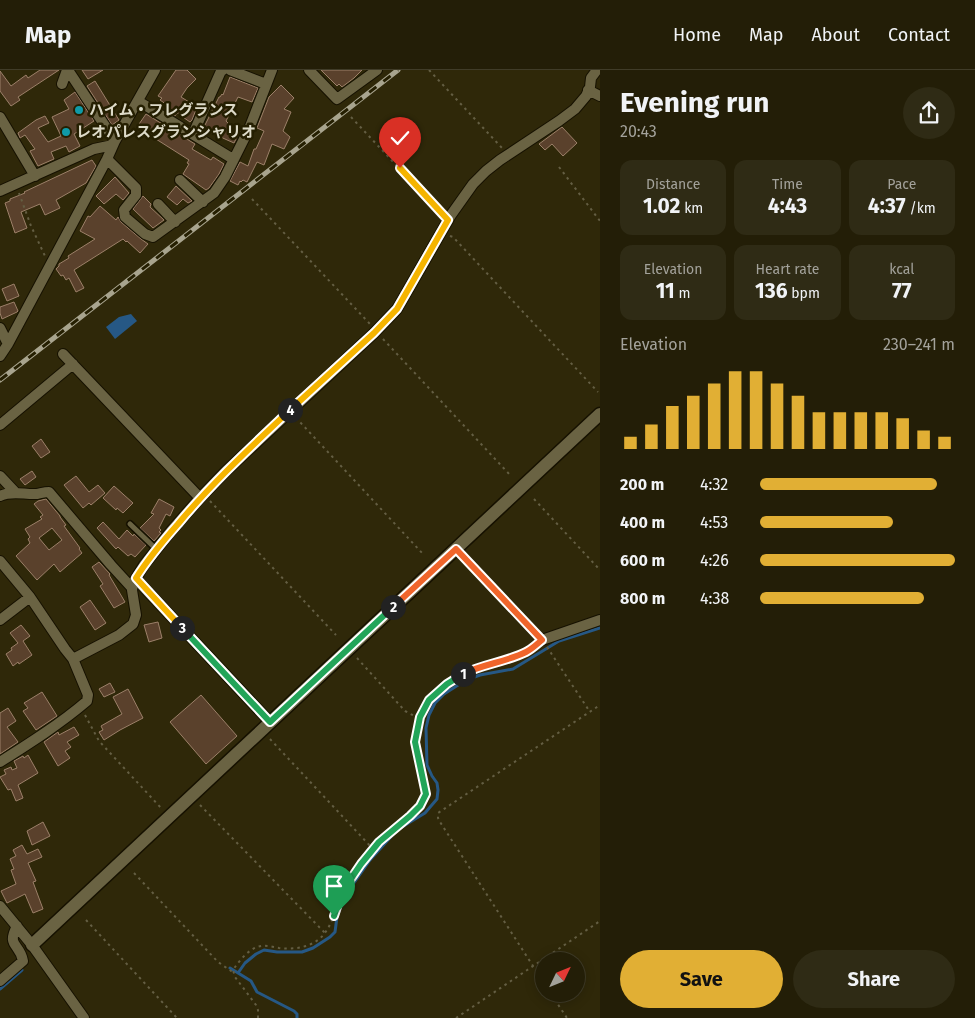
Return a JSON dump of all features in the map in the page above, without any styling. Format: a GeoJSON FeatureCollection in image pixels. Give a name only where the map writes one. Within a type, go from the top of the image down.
{"type":"FeatureCollection","features":[{"type":"Feature","properties":{"kind":"street"},"geometry":{"type":"LineString","coordinates":[[62,84],[68,70]]}},
{"type":"Feature","properties":{"kind":"street"},"geometry":{"type":"LineString","coordinates":[[68,70],[114,143]]}},
{"type":"Feature","properties":{"kind":"street"},"geometry":{"type":"LineString","coordinates":[[0,356],[155,70]]}},
{"type":"Feature","properties":{"kind":"street"},"geometry":{"type":"LineString","coordinates":[[193,134],[221,70],[223,70]]}},
{"type":"Feature","properties":{"kind":"street"},"geometry":{"type":"LineString","coordinates":[[230,70],[266,84]]}},
{"type":"Feature","properties":{"kind":"street"},"geometry":{"type":"LineString","coordinates":[[107,159],[136,188],[136,195],[124,210],[125,216],[145,234],[153,237],[214,193],[225,177],[249,129],[272,70]]}},
{"type":"Feature","properties":{"kind":"street"},"geometry":{"type":"LineString","coordinates":[[309,70],[337,99],[377,70]]}},
{"type":"Feature","properties":{"kind":"street"},"geometry":{"type":"LineString","coordinates":[[73,659],[119,635],[133,624],[136,615],[134,583],[144,565],[157,549],[225,472],[376,331],[397,309],[440,233],[473,184],[486,171],[575,109],[586,96],[591,78],[597,70]]}},
{"type":"Feature","properties":{"kind":"street"},"geometry":{"type":"LineString","coordinates":[[588,90],[600,96]]}},
{"type":"Feature","properties":{"kind":"street"},"geometry":{"type":"LineString","coordinates":[[138,101],[233,159]]}},
{"type":"Feature","properties":{"kind":"street"},"geometry":{"type":"LineString","coordinates":[[0,117],[4,134],[35,176]]}},
{"type":"Feature","properties":{"kind":"street"},"geometry":{"type":"LineString","coordinates":[[0,191],[94,149],[114,143]]}},
{"type":"Feature","properties":{"kind":"street"},"geometry":{"type":"LineString","coordinates":[[180,180],[202,202]]}},
{"type":"Feature","properties":{"kind":"street"},"geometry":{"type":"LineString","coordinates":[[158,204],[175,222]]}},
{"type":"Feature","properties":{"kind":"street"},"geometry":{"type":"LineString","coordinates":[[0,328],[8,344]]}},
{"type":"Feature","properties":{"kind":"street"},"geometry":{"type":"LineString","coordinates":[[63,354],[202,496]]}},
{"type":"Feature","properties":{"kind":"street"},"geometry":{"type":"LineString","coordinates":[[0,425],[73,364]]}},
{"type":"Feature","properties":{"kind":"street"},"geometry":{"type":"LineString","coordinates":[[32,945],[600,414]]}},
{"type":"Feature","properties":{"kind":"street"},"geometry":{"type":"LineString","coordinates":[[0,476],[16,493]]}},
{"type":"Feature","properties":{"kind":"street"},"geometry":{"type":"LineString","coordinates":[[0,496],[16,493],[36,494],[48,492],[52,494],[100,552],[134,583],[270,722]]}},
{"type":"Feature","properties":{"kind":"street"},"geometry":{"type":"LineString","coordinates":[[0,561],[30,597],[73,659],[88,695],[87,701],[81,706],[0,762]]}},
{"type":"Feature","properties":{"kind":"street"},"geometry":{"type":"LineString","coordinates":[[0,620],[30,597]]}},
{"type":"Feature","properties":{"kind":"street"},"geometry":{"type":"LineString","coordinates":[[542,640],[600,620]]}},
{"type":"Feature","properties":{"kind":"street"},"geometry":{"type":"LineString","coordinates":[[0,906],[32,945],[84,1018]]}},
{"type":"Feature","properties":{"kind":"street"},"geometry":{"type":"LineString","coordinates":[[0,981],[23,961],[22,954],[12,940],[12,934],[17,926]]}},
{"type":"Feature","properties":{"kind":"lane"},"geometry":{"type":"LineString","coordinates":[[130,524],[157,549]]}},
{"type":"Feature","properties":{"kind":"path"},"geometry":{"type":"LineString","coordinates":[[429,70],[508,155]]}},
{"type":"Feature","properties":{"kind":"path"},"geometry":{"type":"LineString","coordinates":[[352,117],[448,220]]}},
{"type":"Feature","properties":{"kind":"path"},"geometry":{"type":"LineString","coordinates":[[559,167],[600,222]]}},
{"type":"Feature","properties":{"kind":"path"},"geometry":{"type":"LineString","coordinates":[[16,184],[31,226],[49,265]]}},
{"type":"Feature","properties":{"kind":"path"},"geometry":{"type":"LineString","coordinates":[[252,200],[511,476]]}},
{"type":"Feature","properties":{"kind":"path"},"geometry":{"type":"LineString","coordinates":[[440,233],[453,237],[598,392]]}},
{"type":"Feature","properties":{"kind":"path"},"geometry":{"type":"LineString","coordinates":[[287,413],[299,421],[423,554]]}},
{"type":"Feature","properties":{"kind":"path"},"geometry":{"type":"LineString","coordinates":[[202,496],[336,635]]}},
{"type":"Feature","properties":{"kind":"path"},"geometry":{"type":"LineString","coordinates":[[534,499],[600,570]]}},
{"type":"Feature","properties":{"kind":"path"},"geometry":{"type":"LineString","coordinates":[[456,549],[542,640],[590,712]]}},
{"type":"Feature","properties":{"kind":"path"},"geometry":{"type":"LineString","coordinates":[[258,1018],[256,1006],[235,977],[233,970],[246,954],[256,947],[265,945],[282,948],[302,948],[310,945],[325,934],[334,916],[342,892],[361,864],[379,842],[420,806],[426,794],[415,742],[420,719],[429,700],[447,684],[461,675],[475,668],[509,659],[528,651],[542,640]]}},
{"type":"Feature","properties":{"kind":"path"},"geometry":{"type":"LineString","coordinates":[[357,658],[405,711],[420,719]]}},
{"type":"Feature","properties":{"kind":"path"},"geometry":{"type":"LineString","coordinates":[[535,970],[440,822],[438,813],[600,705]]}},
{"type":"Feature","properties":{"kind":"path"},"geometry":{"type":"LineString","coordinates":[[81,706],[99,741],[169,816]]}},
{"type":"Feature","properties":{"kind":"path"},"geometry":{"type":"LineString","coordinates":[[270,738],[373,849]]}},
{"type":"Feature","properties":{"kind":"path"},"geometry":{"type":"LineString","coordinates":[[200,805],[325,934]]}},
{"type":"Feature","properties":{"kind":"path"},"geometry":{"type":"LineString","coordinates":[[134,873],[218,962],[234,973]]}},
{"type":"Feature","properties":{"kind":"path"},"geometry":{"type":"LineString","coordinates":[[86,920],[177,1018]]}},
{"type":"Feature","properties":{"kind":"path"},"geometry":{"type":"LineString","coordinates":[[456,1018],[600,921]]}},
{"type":"Feature","properties":{"kind":"path"},"geometry":{"type":"LineString","coordinates":[[556,1002],[567,1018]]}},
{"type":"Feature","properties":{"kind":"water"},"geometry":{"type":"Polygon","coordinates":[[[131,314],[137,321],[115,339],[106,327],[119,317],[131,314]]]}},
{"type":"Feature","properties":{"kind":"building"},"geometry":{"type":"Polygon","coordinates":[[[40,70],[59,70],[18,97],[20,100],[11,106],[0,91],[0,71],[11,86],[26,75],[28,78],[40,70]]]}},
{"type":"Feature","properties":{"kind":"building"},"geometry":{"type":"Polygon","coordinates":[[[82,70],[103,70],[88,79],[82,70]]]}},
{"type":"Feature","properties":{"kind":"building"},"geometry":{"type":"Polygon","coordinates":[[[176,70],[187,70],[196,79],[181,97],[197,107],[190,122],[177,113],[175,116],[165,109],[167,105],[158,96],[176,70]]]}},
{"type":"Feature","properties":{"kind":"building"},"geometry":{"type":"Polygon","coordinates":[[[321,70],[362,70],[342,87],[339,84],[337,86],[321,70]]]}},
{"type":"Feature","properties":{"kind":"building"},"geometry":{"type":"Polygon","coordinates":[[[230,77],[258,88],[252,102],[238,97],[226,121],[227,125],[240,131],[234,143],[207,131],[208,129],[204,127],[219,97],[223,95],[230,77]]]}},
{"type":"Feature","properties":{"kind":"building"},"geometry":{"type":"Polygon","coordinates":[[[95,81],[119,120],[112,125],[87,86],[95,81]]]}},
{"type":"Feature","properties":{"kind":"building"},"geometry":{"type":"Polygon","coordinates":[[[281,85],[294,98],[284,109],[291,112],[283,131],[290,137],[284,149],[272,144],[264,165],[257,162],[247,182],[240,181],[238,185],[230,181],[240,162],[248,166],[254,149],[256,149],[264,131],[257,128],[269,97],[281,85]]]}},
{"type":"Feature","properties":{"kind":"building"},"geometry":{"type":"Polygon","coordinates":[[[75,92],[94,121],[74,134],[80,146],[69,152],[66,146],[51,152],[54,159],[38,166],[30,151],[35,149],[25,135],[20,138],[18,133],[45,116],[49,123],[38,128],[48,142],[61,136],[52,117],[69,109],[64,100],[75,92]]]}},
{"type":"Feature","properties":{"kind":"building"},"geometry":{"type":"Polygon","coordinates":[[[146,114],[195,144],[192,149],[211,160],[213,157],[224,164],[209,188],[206,190],[183,174],[189,164],[187,163],[189,160],[137,127],[146,114]]]}},
{"type":"Feature","properties":{"kind":"building"},"geometry":{"type":"Polygon","coordinates":[[[562,127],[577,143],[563,156],[552,144],[545,150],[539,144],[562,127]]]}},
{"type":"Feature","properties":{"kind":"building"},"geometry":{"type":"Polygon","coordinates":[[[92,160],[96,166],[86,183],[56,200],[60,208],[45,215],[40,204],[21,212],[27,228],[15,233],[5,203],[92,160]]]}},
{"type":"Feature","properties":{"kind":"building"},"geometry":{"type":"Polygon","coordinates":[[[115,177],[129,193],[123,200],[116,194],[104,204],[96,196],[115,177]]]}},
{"type":"Feature","properties":{"kind":"building"},"geometry":{"type":"Polygon","coordinates":[[[176,186],[192,201],[188,203],[183,199],[177,205],[167,197],[176,186]]]}},
{"type":"Feature","properties":{"kind":"building"},"geometry":{"type":"Polygon","coordinates":[[[143,196],[151,204],[150,207],[164,220],[153,228],[133,209],[143,196]]]}},
{"type":"Feature","properties":{"kind":"building"},"geometry":{"type":"Polygon","coordinates":[[[100,206],[116,220],[118,217],[121,222],[148,244],[140,253],[123,239],[74,270],[84,288],[76,292],[69,278],[66,280],[56,269],[59,264],[69,258],[68,256],[95,239],[80,231],[88,216],[90,217],[100,206]]]}},
{"type":"Feature","properties":{"kind":"building"},"geometry":{"type":"Polygon","coordinates":[[[14,284],[19,296],[7,301],[2,289],[14,284]]]}},
{"type":"Feature","properties":{"kind":"building"},"geometry":{"type":"Polygon","coordinates":[[[14,302],[18,311],[2,319],[0,307],[14,302]]]}},
{"type":"Feature","properties":{"kind":"building"},"geometry":{"type":"Polygon","coordinates":[[[41,439],[50,452],[41,458],[32,446],[41,439]]]}},
{"type":"Feature","properties":{"kind":"building"},"geometry":{"type":"Polygon","coordinates":[[[32,471],[36,477],[25,485],[20,479],[32,471]]]}},
{"type":"Feature","properties":{"kind":"building"},"geometry":{"type":"Polygon","coordinates":[[[76,476],[89,492],[98,485],[105,493],[91,505],[89,503],[83,508],[64,485],[76,476]]]}},
{"type":"Feature","properties":{"kind":"building"},"geometry":{"type":"Polygon","coordinates":[[[114,486],[133,503],[123,513],[117,508],[116,510],[103,498],[114,486]]]}},
{"type":"Feature","properties":{"kind":"building"},"geometry":{"type":"Polygon","coordinates":[[[46,499],[66,525],[64,526],[82,553],[60,572],[54,564],[37,580],[16,556],[30,543],[28,539],[30,537],[25,529],[42,519],[40,517],[43,515],[34,504],[46,499]],[[52,528],[39,538],[49,550],[62,540],[52,528]]]}},
{"type":"Feature","properties":{"kind":"building"},"geometry":{"type":"Polygon","coordinates":[[[159,499],[174,507],[170,516],[166,514],[159,528],[161,533],[154,541],[140,528],[154,514],[151,513],[159,499]]]}},
{"type":"Feature","properties":{"kind":"building"},"geometry":{"type":"Polygon","coordinates":[[[103,522],[119,539],[127,530],[146,545],[135,557],[131,554],[128,556],[118,547],[116,549],[97,528],[103,522]]]}},
{"type":"Feature","properties":{"kind":"building"},"geometry":{"type":"Polygon","coordinates":[[[99,562],[110,574],[125,602],[114,608],[100,586],[103,584],[92,567],[99,562]]]}},
{"type":"Feature","properties":{"kind":"building"},"geometry":{"type":"Polygon","coordinates":[[[90,600],[106,623],[95,630],[80,607],[90,600]]]}},
{"type":"Feature","properties":{"kind":"building"},"geometry":{"type":"Polygon","coordinates":[[[158,622],[162,638],[149,642],[144,625],[158,622]]]}},
{"type":"Feature","properties":{"kind":"building"},"geometry":{"type":"Polygon","coordinates":[[[21,625],[30,636],[23,641],[32,655],[13,666],[6,654],[18,643],[10,633],[21,625]]]}},
{"type":"Feature","properties":{"kind":"building"},"geometry":{"type":"Polygon","coordinates":[[[110,683],[115,692],[104,697],[99,689],[110,683]]]}},
{"type":"Feature","properties":{"kind":"building"},"geometry":{"type":"Polygon","coordinates":[[[128,689],[143,718],[104,740],[99,732],[103,730],[101,726],[122,714],[113,697],[128,689]]]}},
{"type":"Feature","properties":{"kind":"building"},"geometry":{"type":"Polygon","coordinates":[[[42,692],[57,716],[36,730],[23,711],[28,708],[24,703],[42,692]]]}},
{"type":"Feature","properties":{"kind":"building"},"geometry":{"type":"Polygon","coordinates":[[[201,695],[237,736],[206,764],[170,722],[201,695]]]}},
{"type":"Feature","properties":{"kind":"building"},"geometry":{"type":"Polygon","coordinates":[[[8,708],[16,721],[7,727],[18,742],[0,754],[0,713],[8,708]]]}},
{"type":"Feature","properties":{"kind":"building"},"geometry":{"type":"Polygon","coordinates":[[[74,727],[79,735],[67,742],[71,747],[65,751],[70,758],[58,766],[44,742],[58,732],[59,735],[74,727]]]}},
{"type":"Feature","properties":{"kind":"building"},"geometry":{"type":"Polygon","coordinates":[[[28,755],[38,773],[18,785],[23,798],[16,801],[11,789],[8,790],[0,777],[6,774],[4,770],[11,767],[12,770],[17,768],[14,761],[28,755]]]}},
{"type":"Feature","properties":{"kind":"building"},"geometry":{"type":"Polygon","coordinates":[[[43,822],[50,836],[32,845],[27,831],[43,822]]]}},
{"type":"Feature","properties":{"kind":"building"},"geometry":{"type":"Polygon","coordinates":[[[22,845],[27,854],[38,849],[42,857],[28,863],[36,881],[33,882],[43,909],[33,913],[25,894],[7,903],[1,891],[16,884],[11,870],[14,869],[10,859],[16,856],[13,850],[22,845]]]}},
{"type":"Feature","properties":{"kind":"waterway"},"geometry":{"type":"LineString","coordinates":[[238,973],[245,963],[264,950],[302,952],[313,948],[330,937],[335,932],[342,900],[370,860],[397,830],[425,813],[437,799],[437,783],[427,765],[426,728],[429,715],[435,703],[444,694],[466,680],[480,675],[513,669],[559,641],[600,628]]}},
{"type":"Feature","properties":{"kind":"waterway"},"geometry":{"type":"LineString","coordinates":[[230,968],[251,981],[257,992],[294,1011],[297,1014],[297,1018]]}},
{"type":"Feature","properties":{"kind":"waterway"},"geometry":{"type":"LineString","coordinates":[[0,989],[22,970]]}},
{"type":"Feature","properties":{"kind":"railway"},"geometry":{"type":"LineString","coordinates":[[0,380],[398,70]]}},
{"type":"Feature","properties":{"kind":"place","name":"ハイム・フレグランス"},"geometry":{"type":"Point","coordinates":[79,110]}},
{"type":"Feature","properties":{"kind":"place","name":"レオパレスグランシャリオ"},"geometry":{"type":"Point","coordinates":[66,132]}},
{"type":"Feature","properties":{"kind":"route"},"geometry":{"type":"LineString","coordinates":[[334,916],[342,892],[361,864],[379,842],[420,806],[426,794],[415,742],[420,717],[429,700],[447,684],[461,675],[475,668],[509,659],[528,651],[542,640],[456,549],[270,722],[136,578],[144,565],[203,494],[397,309],[448,220],[400,168]]}}]}
